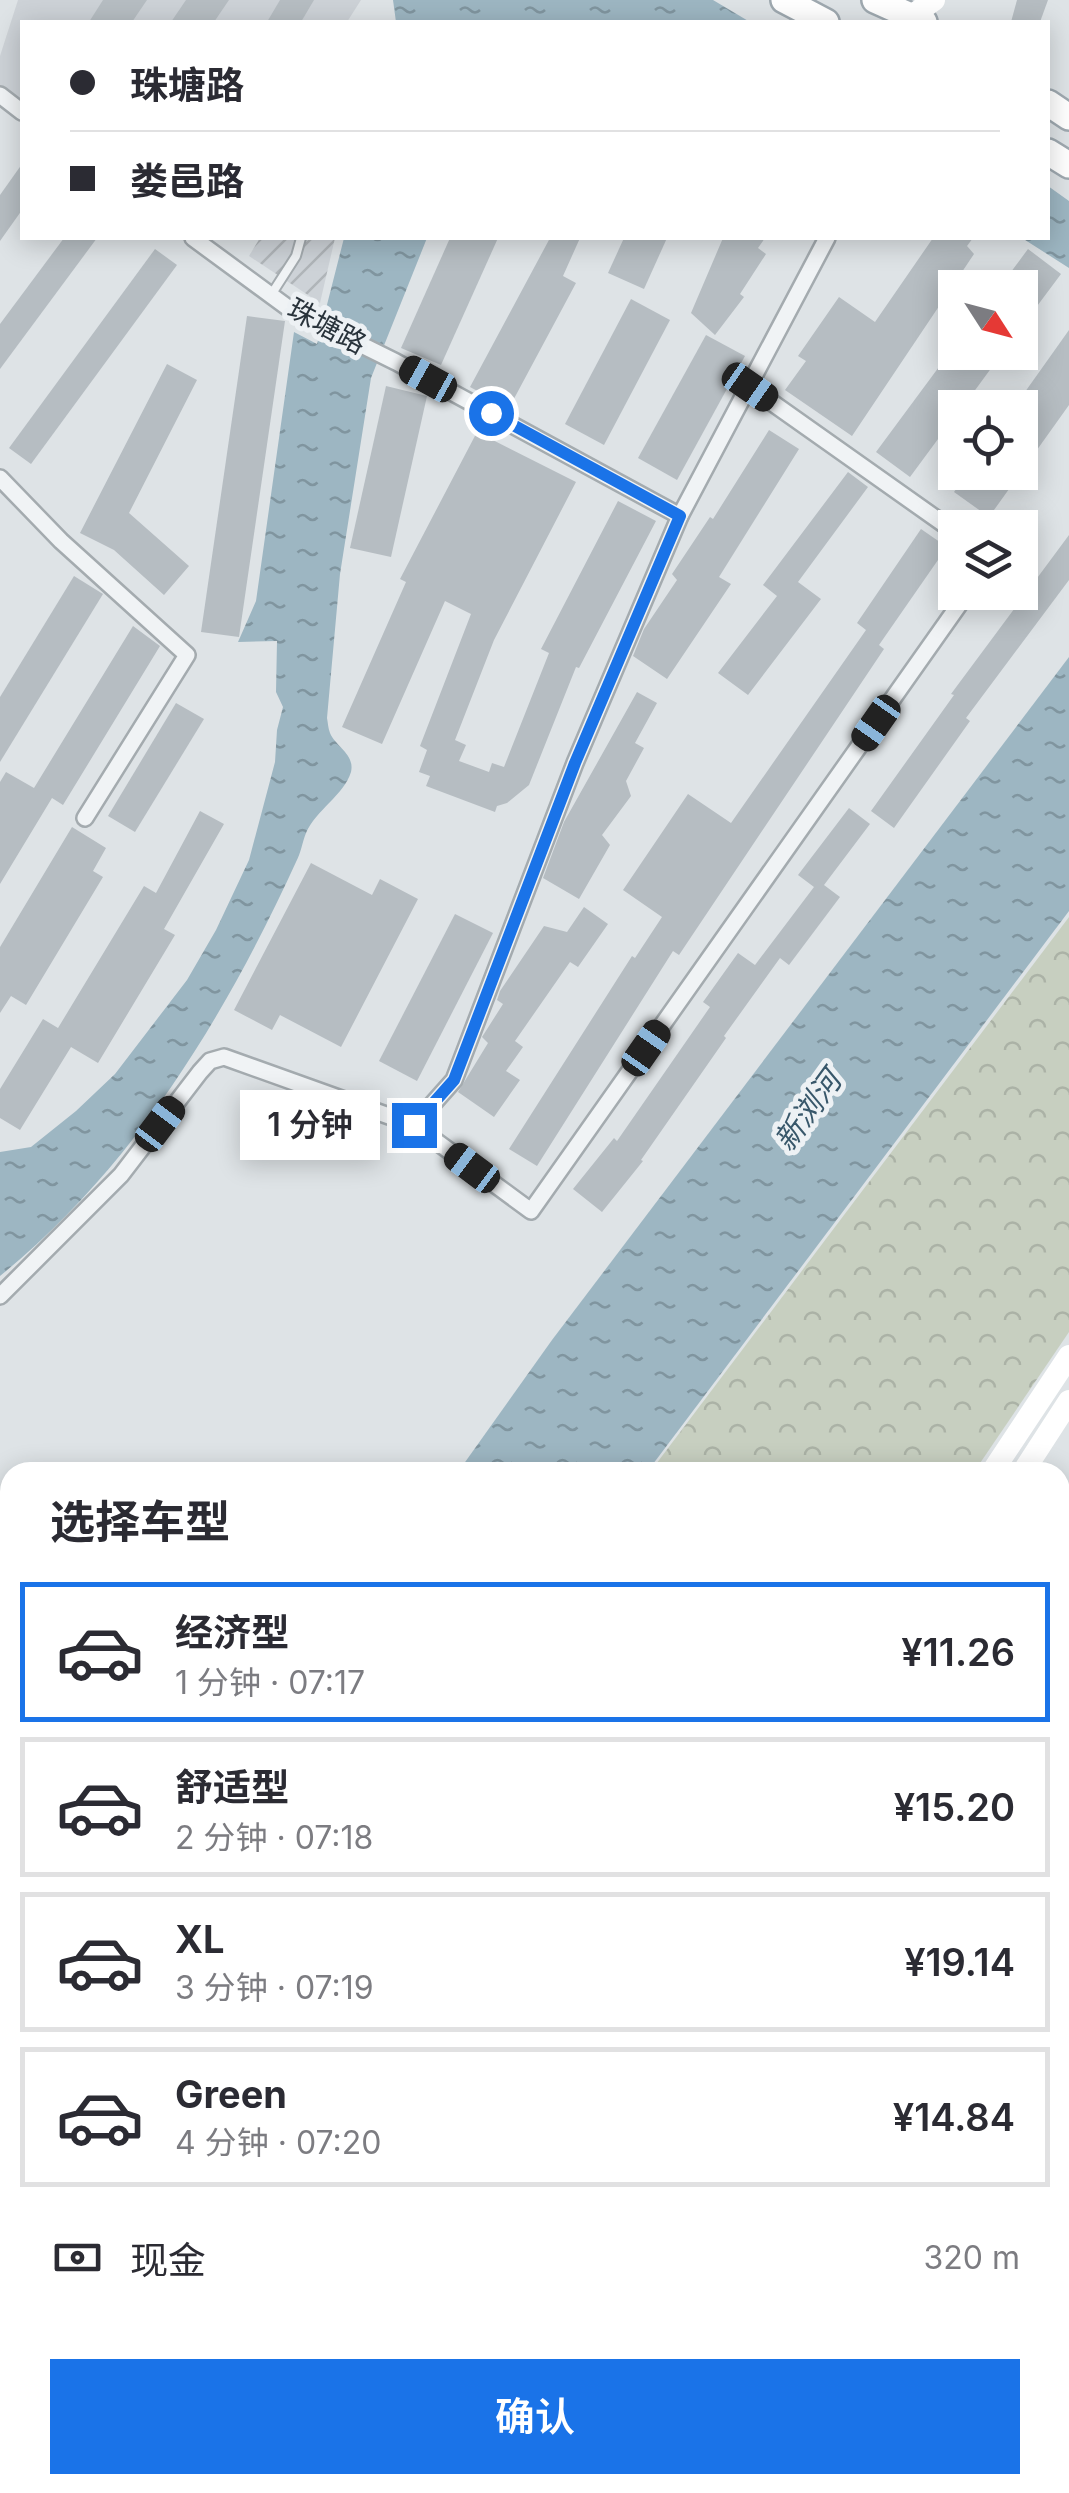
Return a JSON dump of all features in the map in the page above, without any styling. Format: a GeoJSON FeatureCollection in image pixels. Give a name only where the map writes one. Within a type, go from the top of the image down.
{"type":"FeatureCollection","features":[{"type":"Feature","properties":{"kind":"main road"},"geometry":{"type":"LineString","coordinates":[[784,0],[822,20]]}},
{"type":"Feature","properties":{"kind":"main road"},"geometry":{"type":"LineString","coordinates":[[875,0],[917,20],[934,0]]}},
{"type":"Feature","properties":{"kind":"main road"},"geometry":{"type":"LineString","coordinates":[[999,1462],[1069,1356]]}},
{"type":"Feature","properties":{"kind":"main road"},"geometry":{"type":"LineString","coordinates":[[1030,1462],[1069,1402]]}},
{"type":"Feature","properties":{"kind":"street"},"geometry":{"type":"LineString","coordinates":[[0,95],[20,110]]}},
{"type":"Feature","properties":{"kind":"street","name":"珠塘路"},"geometry":{"type":"LineString","coordinates":[[196,240],[291,310],[396,362],[680,516]]}},
{"type":"Feature","properties":{"kind":"street"},"geometry":{"type":"LineString","coordinates":[[414,1125],[454,1080],[575,763],[680,516],[826,240]]}},
{"type":"Feature","properties":{"kind":"street"},"geometry":{"type":"LineString","coordinates":[[750,387],[938,520]]}},
{"type":"Feature","properties":{"kind":"street"},"geometry":{"type":"LineString","coordinates":[[0,478],[61,541],[187,655],[85,818]]}},
{"type":"Feature","properties":{"kind":"street"},"geometry":{"type":"LineString","coordinates":[[0,1296],[121,1176],[210,1061],[224,1058],[414,1125],[531,1211],[955,610]]}},
{"type":"Feature","properties":{"kind":"lane"},"geometry":{"type":"LineString","coordinates":[[271,295],[296,256],[300,240]]}},
{"type":"Feature","properties":{"kind":"shaded area"},"geometry":{"type":"Polygon","coordinates":[[[18,0],[361,0],[348,20],[20,20],[20,105],[0,91],[0,56],[18,0]]]}},
{"type":"Feature","properties":{"kind":"shaded area"},"geometry":{"type":"Polygon","coordinates":[[[259,240],[335,240],[320,303],[249,256],[259,240]]]}},
{"type":"Feature","properties":{"kind":"green space"},"geometry":{"type":"Polygon","coordinates":[[[1069,917],[1069,1332],[981,1462],[658,1462],[1069,917]]]}},
{"type":"Feature","properties":{"kind":"water"},"geometry":{"type":"Polygon","coordinates":[[[393,0],[713,0],[747,20],[396,20],[393,0]]]}},
{"type":"Feature","properties":{"kind":"water"},"geometry":{"type":"Polygon","coordinates":[[[1050,187],[1069,201],[1069,268],[1025,240],[1050,240],[1050,187]]]}},
{"type":"Feature","properties":{"kind":"water"},"geometry":{"type":"Polygon","coordinates":[[[343,240],[426,240],[371,378],[340,574],[327,718],[330,733],[348,755],[351,772],[306,833],[298,859],[239,977],[172,1086],[93,1187],[0,1276],[0,1152],[31,1147],[115,1074],[187,980],[249,860],[275,762],[283,707],[276,692],[277,641],[238,642],[256,601],[294,332],[317,344],[343,240]]]}},
{"type":"Feature","properties":{"kind":"water","name":"新浏河"},"geometry":{"type":"Polygon","coordinates":[[[1069,657],[1069,911],[655,1462],[465,1462],[552,1340],[1069,657]]]}},
{"type":"Feature","properties":{"kind":"building"},"geometry":{"type":"Polygon","coordinates":[[[103,0],[147,0],[133,20],[90,20],[103,0]]]}},
{"type":"Feature","properties":{"kind":"building"},"geometry":{"type":"Polygon","coordinates":[[[186,0],[229,0],[215,20],[172,20],[186,0]]]}},
{"type":"Feature","properties":{"kind":"building"},"geometry":{"type":"Polygon","coordinates":[[[280,0],[314,0],[302,20],[268,20],[280,0]]]}},
{"type":"Feature","properties":{"kind":"building"},"geometry":{"type":"Polygon","coordinates":[[[1017,0],[1048,0],[1041,20],[1012,20],[1017,0]]]}},
{"type":"Feature","properties":{"kind":"building"},"geometry":{"type":"Polygon","coordinates":[[[20,167],[20,213],[0,241],[0,195],[20,167]]]}},
{"type":"Feature","properties":{"kind":"building"},"geometry":{"type":"Polygon","coordinates":[[[63,240],[96,240],[0,369],[0,324],[63,240]]]}},
{"type":"Feature","properties":{"kind":"building"},"geometry":{"type":"Polygon","coordinates":[[[449,240],[497,240],[441,365],[401,348],[449,240]]]}},
{"type":"Feature","properties":{"kind":"building"},"geometry":{"type":"Polygon","coordinates":[[[549,240],[579,240],[563,276],[576,283],[509,408],[470,387],[549,240]]]}},
{"type":"Feature","properties":{"kind":"building"},"geometry":{"type":"Polygon","coordinates":[[[623,240],[666,240],[644,289],[608,273],[623,240]]]}},
{"type":"Feature","properties":{"kind":"building"},"geometry":{"type":"Polygon","coordinates":[[[722,240],[764,240],[758,248],[766,254],[740,294],[744,297],[715,335],[691,313],[722,240]]]}},
{"type":"Feature","properties":{"kind":"building"},"geometry":{"type":"Polygon","coordinates":[[[932,240],[972,240],[967,246],[974,254],[963,270],[938,270],[938,308],[852,436],[785,390],[806,361],[798,356],[839,297],[875,322],[932,240]]]}},
{"type":"Feature","properties":{"kind":"building"},"geometry":{"type":"Polygon","coordinates":[[[155,249],[177,265],[31,464],[9,448],[155,249]]]}},
{"type":"Feature","properties":{"kind":"building"},"geometry":{"type":"Polygon","coordinates":[[[1028,249],[1061,274],[1038,305],[1038,270],[1012,270],[1028,249]]]}},
{"type":"Feature","properties":{"kind":"building"},"geometry":{"type":"Polygon","coordinates":[[[631,299],[670,320],[604,445],[565,424],[631,299]]]}},
{"type":"Feature","properties":{"kind":"building"},"geometry":{"type":"Polygon","coordinates":[[[247,316],[285,321],[239,637],[201,632],[247,316]]]}},
{"type":"Feature","properties":{"kind":"building"},"geometry":{"type":"Polygon","coordinates":[[[1069,330],[1069,405],[1038,448],[1038,390],[1026,390],[1069,330]]]}},
{"type":"Feature","properties":{"kind":"building"},"geometry":{"type":"Polygon","coordinates":[[[706,335],[745,356],[677,480],[638,458],[706,335]]]}},
{"type":"Feature","properties":{"kind":"building"},"geometry":{"type":"Polygon","coordinates":[[[167,364],[197,380],[129,513],[189,566],[164,595],[114,550],[80,533],[167,364]]]}},
{"type":"Feature","properties":{"kind":"building"},"geometry":{"type":"Polygon","coordinates":[[[938,368],[990,370],[975,390],[938,390],[938,439],[910,477],[876,452],[938,368]]]}},
{"type":"Feature","properties":{"kind":"building"},"geometry":{"type":"Polygon","coordinates":[[[386,386],[427,396],[391,557],[350,548],[386,386]]]}},
{"type":"Feature","properties":{"kind":"building"},"geometry":{"type":"Polygon","coordinates":[[[769,430],[799,449],[719,577],[731,584],[667,679],[633,656],[644,629],[677,580],[672,574],[710,517],[713,519],[769,430]]]}},
{"type":"Feature","properties":{"kind":"building"},"geometry":{"type":"Polygon","coordinates":[[[477,432],[576,482],[494,640],[455,740],[466,745],[459,761],[489,772],[492,763],[504,767],[549,653],[541,649],[618,501],[656,521],[579,668],[576,667],[529,785],[497,806],[495,812],[426,786],[430,776],[419,772],[427,750],[420,746],[471,614],[445,601],[382,744],[342,727],[406,582],[400,579],[477,432]]]}},
{"type":"Feature","properties":{"kind":"building"},"geometry":{"type":"Polygon","coordinates":[[[848,472],[868,487],[798,582],[821,599],[748,695],[718,673],[777,596],[763,585],[848,472]]]}},
{"type":"Feature","properties":{"kind":"building"},"geometry":{"type":"Polygon","coordinates":[[[1008,490],[994,510],[979,510],[954,492],[1008,490]]]}},
{"type":"Feature","properties":{"kind":"building"},"geometry":{"type":"Polygon","coordinates":[[[921,529],[938,541],[938,560],[879,645],[884,649],[679,955],[673,951],[537,1166],[509,1149],[632,956],[635,958],[662,917],[623,890],[688,794],[731,823],[866,630],[857,623],[921,529]]]}},
{"type":"Feature","properties":{"kind":"building"},"geometry":{"type":"Polygon","coordinates":[[[1069,535],[1069,580],[966,718],[970,721],[894,828],[871,811],[1013,610],[1038,610],[1038,577],[1069,535]]]}},
{"type":"Feature","properties":{"kind":"building"},"geometry":{"type":"Polygon","coordinates":[[[74,576],[103,594],[0,762],[0,697],[74,576]]]}},
{"type":"Feature","properties":{"kind":"building"},"geometry":{"type":"Polygon","coordinates":[[[133,626],[160,646],[63,805],[52,798],[0,884],[0,782],[6,772],[34,788],[133,626]]]}},
{"type":"Feature","properties":{"kind":"building"},"geometry":{"type":"Polygon","coordinates":[[[637,692],[657,703],[635,743],[644,748],[626,781],[631,796],[602,835],[610,845],[579,899],[543,878],[564,822],[637,692]]]}},
{"type":"Feature","properties":{"kind":"building"},"geometry":{"type":"Polygon","coordinates":[[[176,703],[204,719],[135,832],[108,816],[176,703]]]}},
{"type":"Feature","properties":{"kind":"building"},"geometry":{"type":"Polygon","coordinates":[[[849,808],[870,824],[824,885],[840,897],[789,965],[780,958],[643,1161],[602,1212],[573,1189],[614,1138],[617,1141],[710,1007],[703,1002],[738,953],[755,965],[814,887],[798,875],[849,808]]]}},
{"type":"Feature","properties":{"kind":"building"},"geometry":{"type":"Polygon","coordinates":[[[200,811],[224,824],[164,929],[175,935],[98,1063],[71,1047],[20,1130],[0,1118],[0,1089],[43,1019],[58,1028],[144,886],[156,893],[200,811]]]}},
{"type":"Feature","properties":{"kind":"building"},"geometry":{"type":"Polygon","coordinates":[[[72,827],[106,848],[93,871],[103,877],[26,1005],[11,996],[0,1013],[0,947],[72,827]]]}},
{"type":"Feature","properties":{"kind":"building"},"geometry":{"type":"Polygon","coordinates":[[[311,863],[372,895],[380,879],[418,899],[341,1047],[280,1015],[272,1030],[234,1010],[311,863]]]}},
{"type":"Feature","properties":{"kind":"building"},"geometry":{"type":"Polygon","coordinates":[[[584,907],[608,924],[578,967],[570,962],[515,1041],[523,1047],[506,1071],[520,1080],[494,1117],[458,1092],[488,1043],[482,1037],[503,1004],[497,1000],[500,991],[544,926],[567,932],[584,907]]]}},
{"type":"Feature","properties":{"kind":"building"},"geometry":{"type":"Polygon","coordinates":[[[455,914],[493,933],[417,1081],[379,1061],[455,914]]]}},
{"type":"Feature","properties":{"kind":"route"},"geometry":{"type":"LineString","coordinates":[[414,1125],[454,1080],[575,763],[680,516],[491,413]]}}]}
